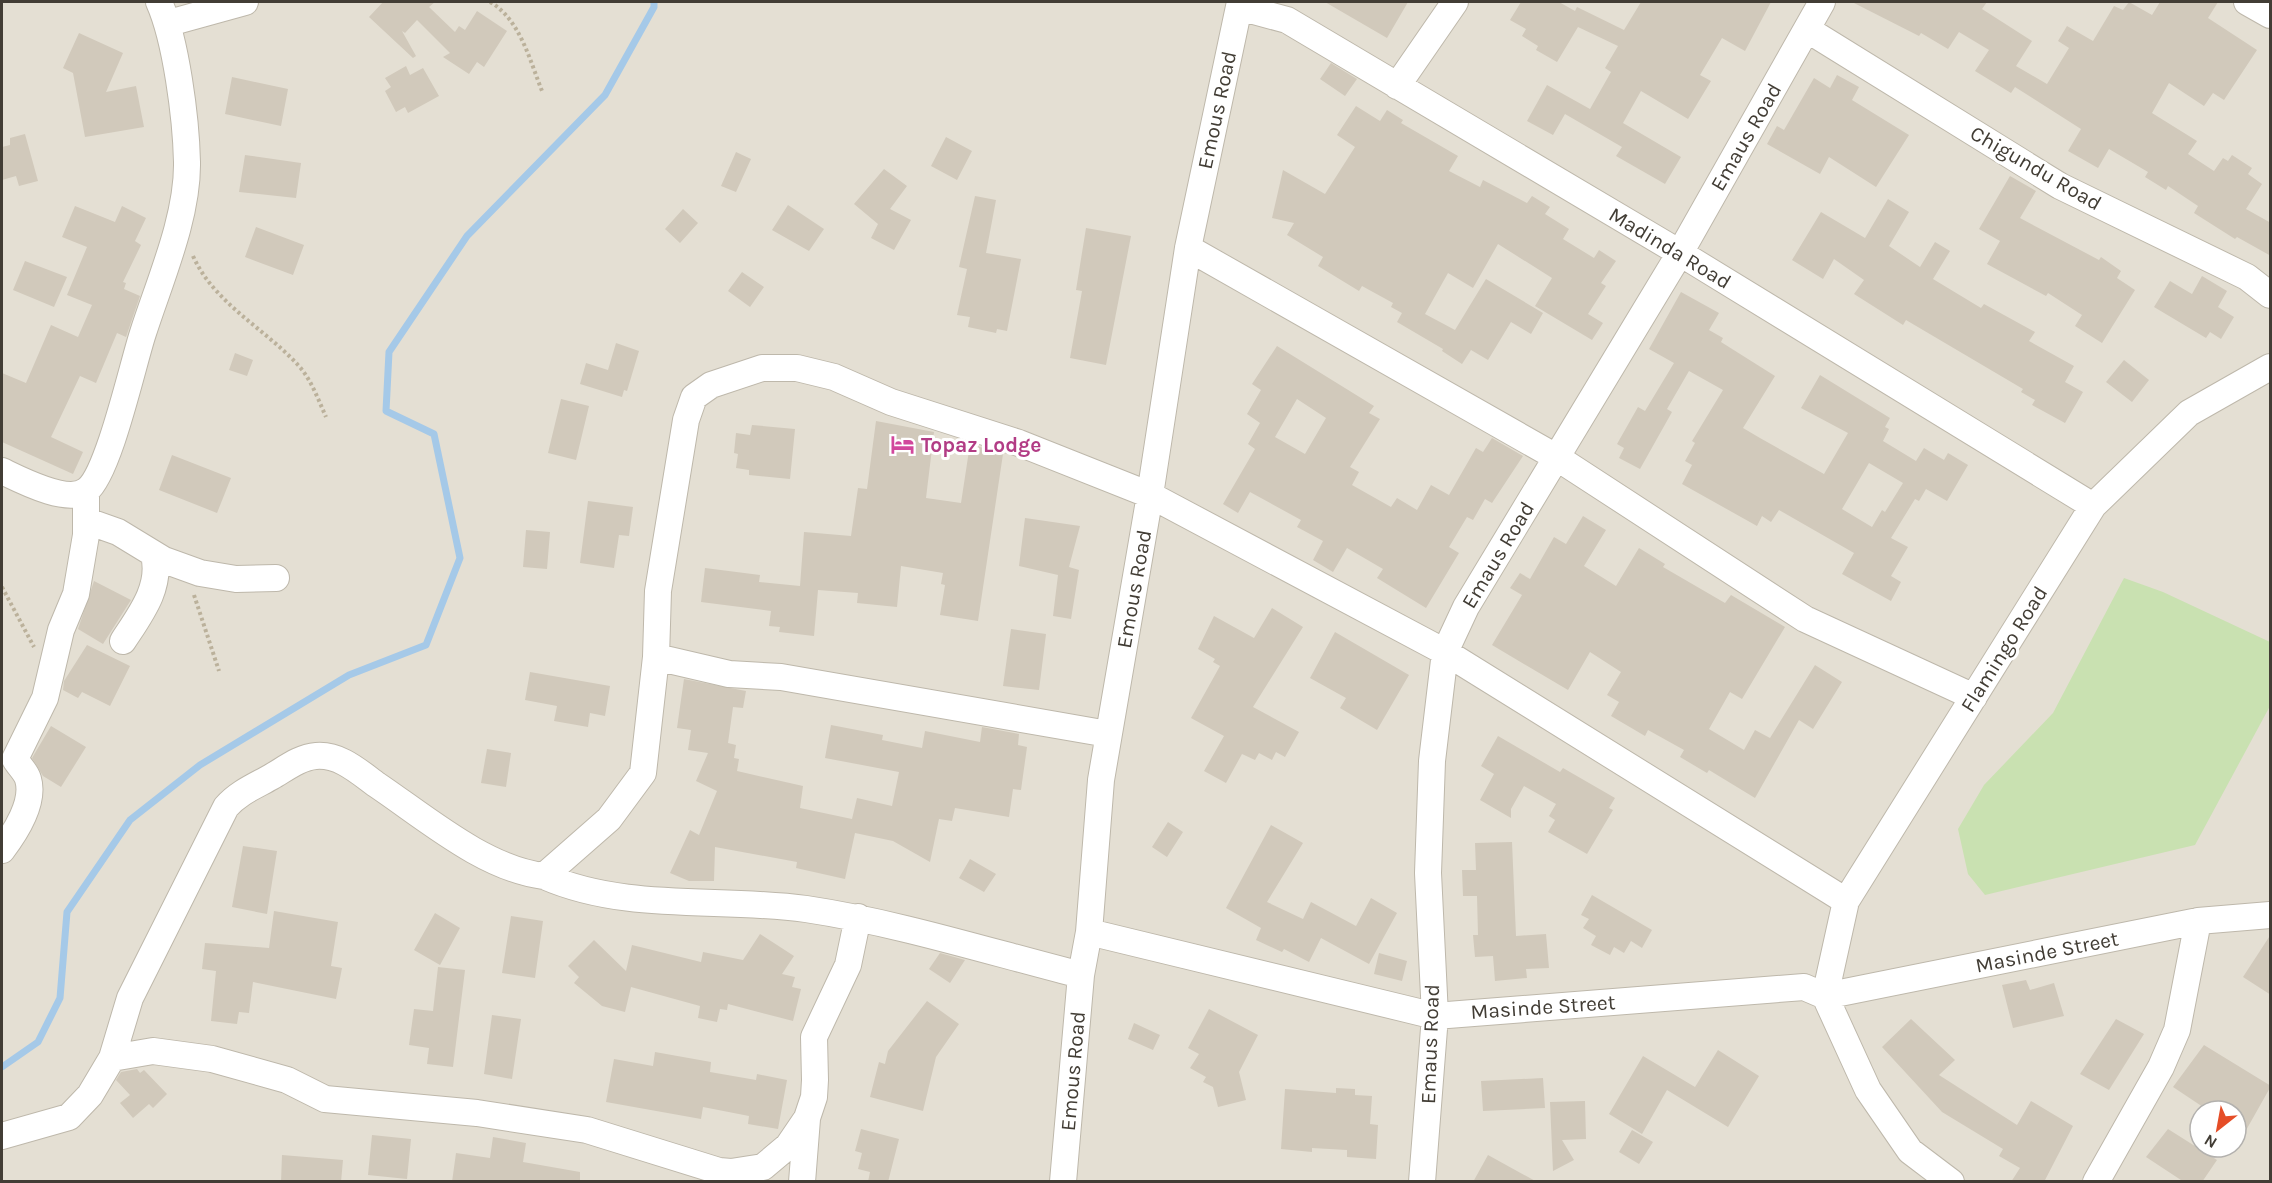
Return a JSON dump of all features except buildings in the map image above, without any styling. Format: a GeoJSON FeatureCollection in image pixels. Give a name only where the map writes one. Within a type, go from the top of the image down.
{"type":"FeatureCollection","features":[{"type":"Feature","properties":{"kind":"street"},"geometry":{"type":"LineString","coordinates":[[2,471],[61,494],[72,495],[86,490],[96,478],[111,440],[180,214],[187,163],[164,12],[245,2]]}},
{"type":"Feature","properties":{"kind":"street"},"geometry":{"type":"LineString","coordinates":[[1397,86],[1455,2]]}},
{"type":"Feature","properties":{"kind":"street","name":"Emaus Road"},"geometry":{"type":"LineString","coordinates":[[1422,1182],[1435,1016],[1428,873],[1432,761],[1445,652],[1466,607],[1680,253],[1822,2]]}},
{"type":"Feature","properties":{"kind":"street"},"geometry":{"type":"LineString","coordinates":[[2247,2],[2271,15]]}},
{"type":"Feature","properties":{"kind":"street","name":"Madinda Road"},"geometry":{"type":"LineString","coordinates":[[1240,4],[1287,20],[1680,253],[2093,506]]}},
{"type":"Feature","properties":{"kind":"street","name":"Emous Road"},"geometry":{"type":"LineString","coordinates":[[1063,1182],[1081,975],[1089,932],[1101,780],[1150,495],[1188,248],[1240,4]]}},
{"type":"Feature","properties":{"kind":"street","name":"Chigundu Road"},"geometry":{"type":"LineString","coordinates":[[1808,30],[2060,186],[2247,277],[2271,295]]}},
{"type":"Feature","properties":{"kind":"street"},"geometry":{"type":"LineString","coordinates":[[1188,248],[1556,457],[1805,619],[1974,697]]}},
{"type":"Feature","properties":{"kind":"street","name":"Flamingo Road"},"geometry":{"type":"LineString","coordinates":[[1825,996],[1846,902],[2093,506],[2189,413],[2271,367]]}},
{"type":"Feature","properties":{"kind":"street"},"geometry":{"type":"LineString","coordinates":[[544,876],[609,819],[644,773],[656,657],[658,591],[686,420],[694,398],[711,385],[762,368],[797,368],[834,377],[891,402],[1019,443],[1150,495],[1445,652],[1846,902]]}},
{"type":"Feature","properties":{"kind":"street"},"geometry":{"type":"LineString","coordinates":[[2,850],[21,819],[30,787],[27,775],[15,759],[45,698],[61,630],[76,594],[87,521],[86,490]]}},
{"type":"Feature","properties":{"kind":"street"},"geometry":{"type":"LineString","coordinates":[[87,521],[118,532],[154,555],[181,567],[236,579],[276,578]]}},
{"type":"Feature","properties":{"kind":"street"},"geometry":{"type":"LineString","coordinates":[[123,641],[158,577],[154,555]]}},
{"type":"Feature","properties":{"kind":"street"},"geometry":{"type":"LineString","coordinates":[[656,657],[729,674],[780,677],[1108,734]]}},
{"type":"Feature","properties":{"kind":"street"},"geometry":{"type":"LineString","coordinates":[[2,1136],[69,1117],[90,1095],[112,1058],[130,998],[226,807],[235,797],[301,760],[315,756],[342,761],[504,867],[526,874],[544,876],[580,890],[614,897],[802,909],[858,917],[1081,975]]}},
{"type":"Feature","properties":{"kind":"street","name":"Masinde Street"},"geometry":{"type":"LineString","coordinates":[[1089,932],[1435,1016],[1804,987],[1825,996],[2198,921],[2271,915]]}},
{"type":"Feature","properties":{"kind":"street"},"geometry":{"type":"LineString","coordinates":[[802,1182],[807,1118],[815,1080],[814,1037],[848,964],[858,917]]}},
{"type":"Feature","properties":{"kind":"street"},"geometry":{"type":"LineString","coordinates":[[2096,1182],[2161,1068],[2177,1030],[2198,921]]}},
{"type":"Feature","properties":{"kind":"street"},"geometry":{"type":"LineString","coordinates":[[1825,996],[1868,1090],[1911,1151],[1951,1182]]}},
{"type":"Feature","properties":{"kind":"street"},"geometry":{"type":"LineString","coordinates":[[112,1058],[153,1051],[212,1059],[287,1080],[325,1099],[477,1113],[587,1130],[704,1168],[731,1172],[763,1167],[788,1146],[807,1118]]}},
{"type":"Feature","properties":{"kind":"path"},"geometry":{"type":"LineString","coordinates":[[490,2],[504,11],[516,30],[542,91]]}},
{"type":"Feature","properties":{"kind":"path"},"geometry":{"type":"LineString","coordinates":[[191,251],[200,271],[218,292],[298,365],[314,389],[326,417]]}},
{"type":"Feature","properties":{"kind":"path"},"geometry":{"type":"LineString","coordinates":[[181,567],[197,602],[219,671]]}},
{"type":"Feature","properties":{"kind":"path"},"geometry":{"type":"LineString","coordinates":[[2,587],[51,672]]}},
{"type":"Feature","properties":{"kind":"shaded area"},"geometry":{"type":"Polygon","coordinates":[[[2,2],[2270,2],[2270,1181],[2,1182],[2,2]]]}},
{"type":"Feature","properties":{"kind":"green space"},"geometry":{"type":"Polygon","coordinates":[[[2124,578],[2163,592],[2270,642],[2270,706],[2195,845],[1985,895],[1968,874],[1958,829],[1984,785],[2053,713],[2124,578]]]}},
{"type":"Feature","properties":{"kind":"waterway"},"geometry":{"type":"LineString","coordinates":[[2,1067],[38,1042],[60,998],[67,912],[130,820],[200,765],[349,675],[426,645],[460,558],[434,434],[386,411],[389,352],[467,236],[605,95],[654,7],[654,2]]}},
{"type":"Feature","properties":{"kind":"place","name":"Topaz Lodge"},"geometry":{"type":"Point","coordinates":[903,445]}}]}
